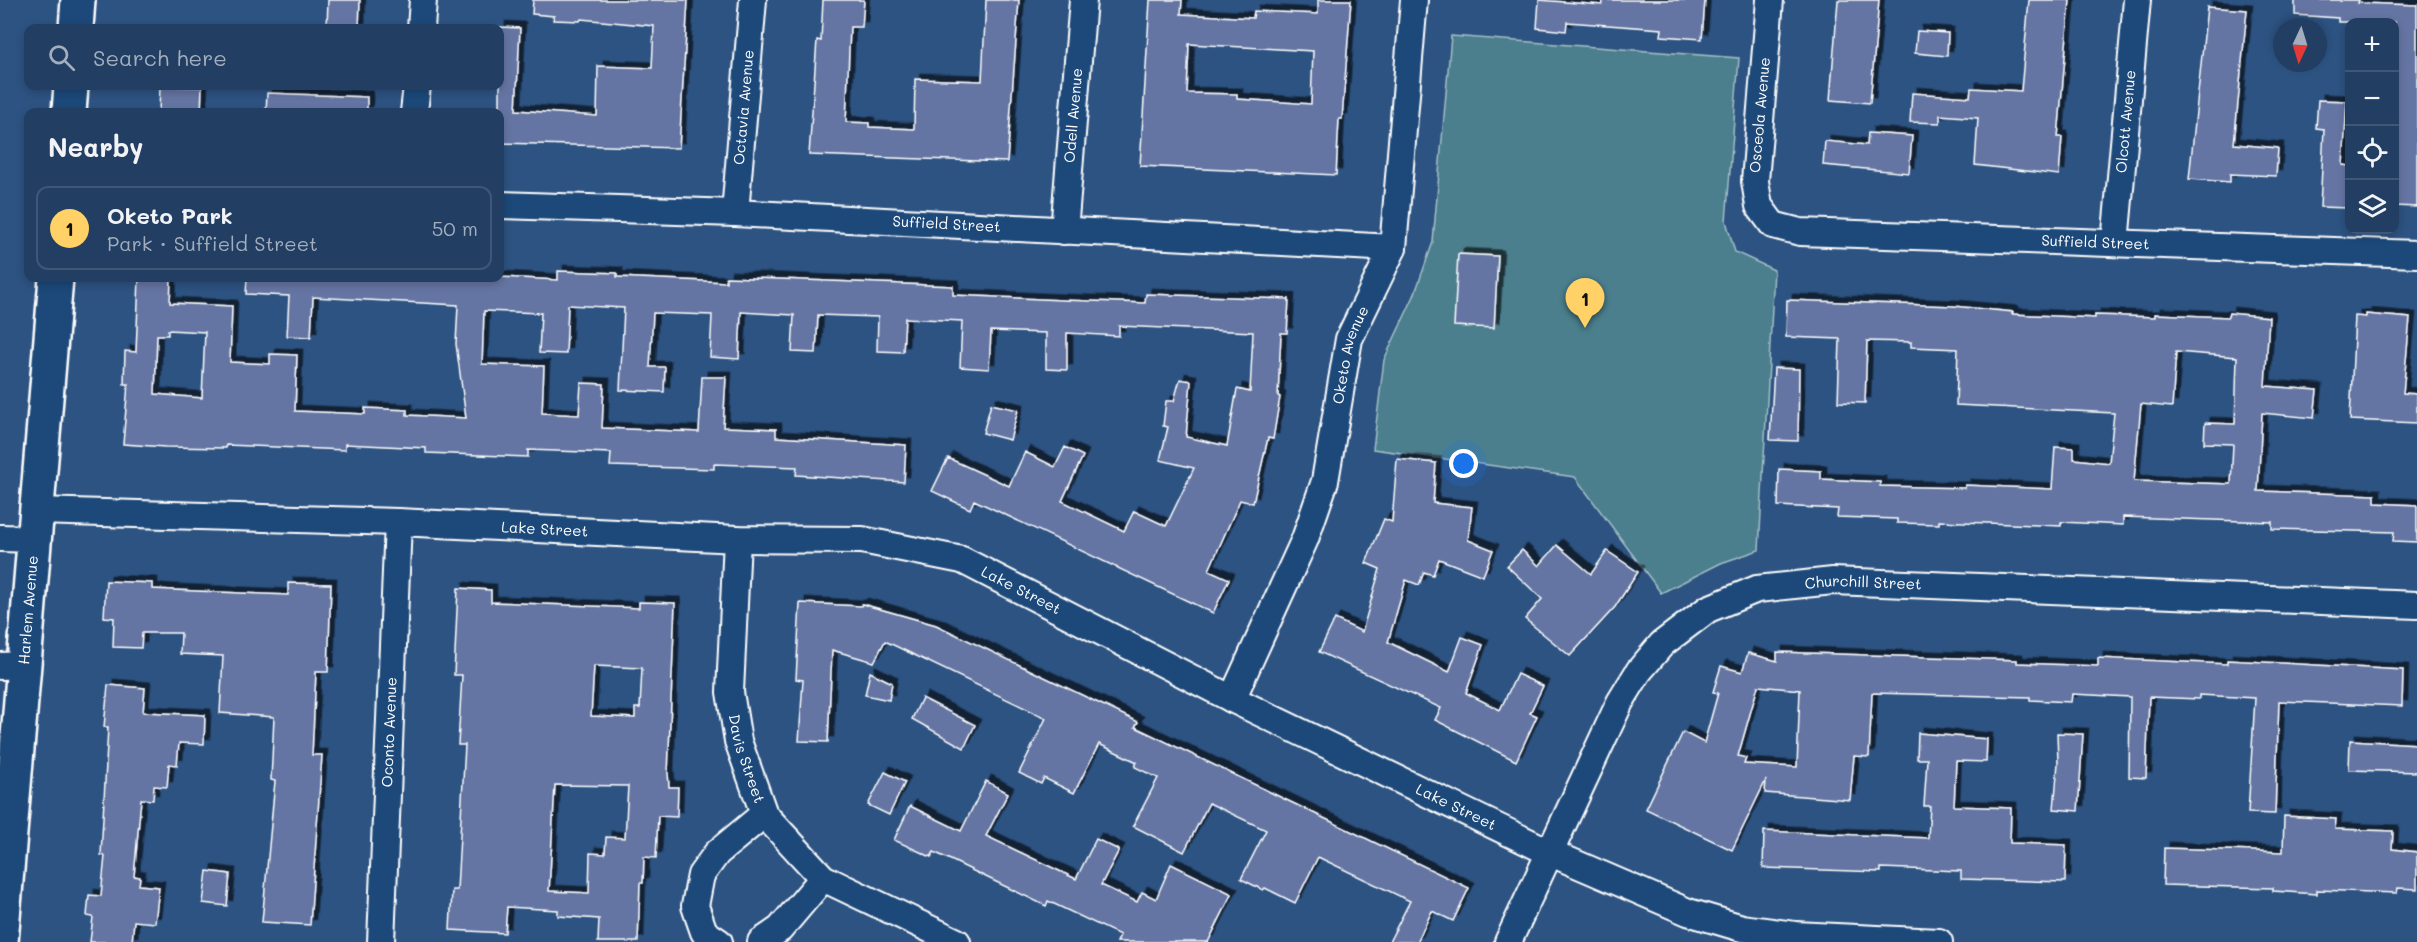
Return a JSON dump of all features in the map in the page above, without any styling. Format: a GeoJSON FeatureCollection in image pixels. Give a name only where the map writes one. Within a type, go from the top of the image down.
{"type":"FeatureCollection","features":[{"type":"Feature","properties":{"kind":"main road"},"geometry":{"type":"LineString","coordinates":[[76,24],[78,0]]}},
{"type":"Feature","properties":{"kind":"main road"},"geometry":{"type":"LineString","coordinates":[[69,108],[71,90]]}},
{"type":"Feature","properties":{"kind":"main road","name":"Harlem Avenue"},"geometry":{"type":"LineString","coordinates":[[1,942],[13,665],[37,525],[56,282]]}},
{"type":"Feature","properties":{"kind":"street"},"geometry":{"type":"LineString","coordinates":[[421,24],[423,0]]}},
{"type":"Feature","properties":{"kind":"street","name":"Octavia Avenue"},"geometry":{"type":"LineString","coordinates":[[735,213],[753,0]]}},
{"type":"Feature","properties":{"kind":"street","name":"Odell Avenue"},"geometry":{"type":"LineString","coordinates":[[1064,231],[1083,0]]}},
{"type":"Feature","properties":{"kind":"street","name":"Oketo Avenue"},"geometry":{"type":"LineString","coordinates":[[1232,699],[1305,539],[1325,481],[1349,339],[1393,248],[1414,0]]}},
{"type":"Feature","properties":{"kind":"street","name":"Osceola Avenue"},"geometry":{"type":"LineString","coordinates":[[1770,0],[1755,181],[1760,206],[1773,225]]}},
{"type":"Feature","properties":{"kind":"street","name":"Olcott Avenue"},"geometry":{"type":"LineString","coordinates":[[2115,243],[2137,0]]}},
{"type":"Feature","properties":{"kind":"street"},"geometry":{"type":"LineString","coordinates":[[414,108],[417,90]]}},
{"type":"Feature","properties":{"kind":"street","name":"Suffield Street"},"geometry":{"type":"LineString","coordinates":[[504,205],[735,213],[1393,248]]}},
{"type":"Feature","properties":{"kind":"street","name":"Suffield Street"},"geometry":{"type":"LineString","coordinates":[[1773,225],[1800,232],[2417,254]]}},
{"type":"Feature","properties":{"kind":"street","name":"Lake Street"},"geometry":{"type":"LineString","coordinates":[[0,538],[37,525],[398,522],[737,539],[862,540],[962,560],[1232,699],[1551,853],[1688,912],[1742,928],[1795,935],[1939,942]]}},
{"type":"Feature","properties":{"kind":"street","name":"Oconto Avenue"},"geometry":{"type":"LineString","coordinates":[[381,942],[398,522]]}},
{"type":"Feature","properties":{"kind":"street","name":"Davis Street"},"geometry":{"type":"LineString","coordinates":[[737,539],[730,692],[738,741],[764,814],[822,878],[957,942]]}},
{"type":"Feature","properties":{"kind":"street","name":"Churchill Street"},"geometry":{"type":"LineString","coordinates":[[1508,942],[1620,702],[1639,670],[1662,644],[1707,609],[1757,589],[1833,581],[2417,605]]}},
{"type":"Feature","properties":{"kind":"street"},"geometry":{"type":"LineString","coordinates":[[719,942],[704,932],[695,906],[701,875],[717,853],[764,814]]}},
{"type":"Feature","properties":{"kind":"street"},"geometry":{"type":"LineString","coordinates":[[761,942],[780,929],[822,878]]}},
{"type":"Feature","properties":{"kind":"green space"},"geometry":{"type":"Polygon","coordinates":[[[1451,36],[1739,58],[1726,221],[1735,252],[1774,270],[1759,550],[1721,563],[1661,593],[1575,477],[1373,449],[1384,360],[1414,296],[1433,242],[1451,36]]]}},
{"type":"Feature","properties":{"kind":"building"},"geometry":{"type":"Polygon","coordinates":[[[328,0],[360,0],[359,24],[327,24],[328,0]]]}},
{"type":"Feature","properties":{"kind":"building"},"geometry":{"type":"Polygon","coordinates":[[[533,0],[688,0],[679,148],[504,143],[504,108],[500,108],[500,90],[504,90],[504,27],[520,28],[516,110],[597,116],[598,66],[652,68],[654,26],[581,19],[580,21],[553,20],[554,16],[532,14],[533,0]]]}},
{"type":"Feature","properties":{"kind":"building"},"geometry":{"type":"Polygon","coordinates":[[[823,0],[864,0],[862,27],[850,27],[846,122],[869,123],[869,127],[914,129],[915,79],[982,81],[986,0],[1019,0],[1007,162],[809,155],[817,40],[821,41],[823,0]]]}},
{"type":"Feature","properties":{"kind":"building"},"geometry":{"type":"Polygon","coordinates":[[[1150,0],[1182,0],[1181,14],[1253,18],[1254,11],[1318,14],[1318,0],[1351,0],[1336,175],[1140,166],[1150,0]],[[1189,44],[1187,93],[1237,94],[1237,99],[1311,104],[1313,51],[1189,44]]]}},
{"type":"Feature","properties":{"kind":"building"},"geometry":{"type":"Polygon","coordinates":[[[1539,0],[1602,5],[1603,0],[1705,0],[1702,39],[1661,36],[1662,29],[1567,22],[1566,31],[1537,28],[1539,0]]]}},
{"type":"Feature","properties":{"kind":"building"},"geometry":{"type":"Polygon","coordinates":[[[1838,0],[1879,0],[1870,103],[1830,100],[1838,0]]]}},
{"type":"Feature","properties":{"kind":"building"},"geometry":{"type":"Polygon","coordinates":[[[2029,0],[2070,0],[2058,137],[2062,137],[2059,175],[1975,165],[1978,118],[1940,115],[1940,123],[1910,122],[1912,93],[1970,97],[1971,88],[2021,91],[2029,0]]]}},
{"type":"Feature","properties":{"kind":"building"},"geometry":{"type":"Polygon","coordinates":[[[2295,0],[2359,0],[2358,3],[2417,5],[2417,207],[2399,206],[2399,18],[2345,18],[2345,22],[2338,22],[2338,18],[2295,15],[2295,0]]]}},
{"type":"Feature","properties":{"kind":"building"},"geometry":{"type":"Polygon","coordinates":[[[2207,7],[2247,10],[2234,144],[2278,148],[2276,176],[2230,174],[2230,182],[2189,179],[2207,7]]]}},
{"type":"Feature","properties":{"kind":"building"},"geometry":{"type":"Polygon","coordinates":[[[1917,31],[1948,33],[1947,56],[1915,53],[1917,31]]]}},
{"type":"Feature","properties":{"kind":"building"},"geometry":{"type":"Polygon","coordinates":[[[160,90],[202,90],[201,108],[159,108],[160,90]]]}},
{"type":"Feature","properties":{"kind":"building"},"geometry":{"type":"Polygon","coordinates":[[[267,93],[367,97],[367,108],[266,108],[267,93]]]}},
{"type":"Feature","properties":{"kind":"building"},"geometry":{"type":"Polygon","coordinates":[[[2318,100],[2345,101],[2343,165],[2345,165],[2345,208],[2320,207],[2324,129],[2316,128],[2318,100]]]}},
{"type":"Feature","properties":{"kind":"building"},"geometry":{"type":"Polygon","coordinates":[[[1868,133],[1912,136],[1909,173],[1823,165],[1825,141],[1867,145],[1868,133]]]}},
{"type":"Feature","properties":{"kind":"building"},"geometry":{"type":"Polygon","coordinates":[[[1458,254],[1498,256],[1494,328],[1454,326],[1458,254]]]}},
{"type":"Feature","properties":{"kind":"building"},"geometry":{"type":"Polygon","coordinates":[[[558,271],[617,273],[617,277],[726,282],[726,277],[953,286],[953,295],[1145,303],[1146,294],[1289,299],[1287,333],[1281,333],[1278,396],[1280,397],[1273,439],[1268,438],[1253,503],[1240,500],[1209,570],[1229,579],[1213,613],[974,500],[970,509],[932,491],[948,458],[1009,486],[1025,452],[1055,467],[1065,447],[1083,456],[1062,501],[1124,531],[1134,511],[1166,526],[1194,468],[1160,460],[1168,427],[1163,426],[1166,401],[1174,401],[1180,379],[1191,381],[1186,437],[1227,446],[1237,389],[1250,392],[1253,332],[1119,326],[1119,336],[1067,333],[1067,370],[1046,369],[1046,333],[991,331],[989,369],[960,367],[962,321],[905,318],[903,352],[877,351],[878,317],[818,315],[816,353],[792,352],[794,315],[741,312],[739,359],[710,357],[712,315],[653,313],[650,367],[665,367],[664,392],[620,390],[624,308],[568,305],[566,354],[539,353],[541,313],[484,311],[482,364],[544,366],[542,413],[579,415],[581,383],[604,384],[602,428],[699,432],[702,377],[726,377],[723,427],[776,429],[776,437],[906,445],[904,482],[796,475],[797,467],[714,464],[714,469],[610,466],[611,453],[528,450],[528,457],[426,453],[426,448],[345,444],[345,450],[226,445],[226,448],[165,447],[123,444],[128,384],[124,384],[125,351],[136,352],[139,282],[171,282],[170,303],[232,306],[230,362],[270,364],[270,354],[297,355],[295,411],[365,414],[365,408],[407,410],[407,415],[466,418],[456,344],[458,305],[313,297],[311,337],[287,336],[289,296],[246,294],[247,282],[504,282],[504,277],[558,280],[558,271]],[[168,330],[168,335],[157,335],[155,394],[202,398],[205,332],[168,330]]]}},
{"type":"Feature","properties":{"kind":"building"},"geometry":{"type":"Polygon","coordinates":[[[1787,300],[1953,306],[2013,312],[2012,314],[2095,318],[2095,315],[2155,317],[2155,314],[2228,317],[2229,313],[2269,317],[2265,386],[2317,390],[2314,418],[2262,413],[2258,491],[2375,495],[2375,503],[2417,505],[2417,542],[2393,541],[2394,532],[2272,529],[2272,522],[2123,517],[2123,525],[2061,522],[2061,526],[1939,521],[1939,524],[1897,523],[1897,519],[1837,517],[1838,509],[1778,506],[1779,469],[1821,471],[1821,479],[1880,482],[1880,486],[1965,488],[1965,485],[2052,489],[2055,447],[2074,448],[2074,459],[2109,463],[2114,413],[1956,405],[1958,349],[1911,347],[1911,342],[1867,341],[1865,403],[1838,402],[1840,339],[1786,337],[1787,300]],[[2176,352],[2172,407],[2141,404],[2134,481],[2231,484],[2233,444],[2204,443],[2205,423],[2235,424],[2237,357],[2176,352]]]}},
{"type":"Feature","properties":{"kind":"building"},"geometry":{"type":"Polygon","coordinates":[[[2366,314],[2410,318],[2403,393],[2417,394],[2417,423],[2350,420],[2355,316],[2366,317],[2366,314]]]}},
{"type":"Feature","properties":{"kind":"building"},"geometry":{"type":"Polygon","coordinates":[[[1774,368],[1799,369],[1798,441],[1770,440],[1774,368]]]}},
{"type":"Feature","properties":{"kind":"building"},"geometry":{"type":"Polygon","coordinates":[[[991,404],[1018,410],[1010,440],[983,433],[991,404]]]}},
{"type":"Feature","properties":{"kind":"building"},"geometry":{"type":"Polygon","coordinates":[[[1397,459],[1436,463],[1433,503],[1472,507],[1468,540],[1493,550],[1483,576],[1439,559],[1433,575],[1424,572],[1419,585],[1406,580],[1388,642],[1449,672],[1462,637],[1483,645],[1466,693],[1500,710],[1517,674],[1543,686],[1530,713],[1537,716],[1516,761],[1435,720],[1441,708],[1319,652],[1335,619],[1362,632],[1380,569],[1366,563],[1384,519],[1392,522],[1397,459]]]}},
{"type":"Feature","properties":{"kind":"building"},"geometry":{"type":"Polygon","coordinates":[[[1557,545],[1591,574],[1607,551],[1638,572],[1615,607],[1570,656],[1525,619],[1542,599],[1507,566],[1522,550],[1539,566],[1557,545]]]}},
{"type":"Feature","properties":{"kind":"building"},"geometry":{"type":"Polygon","coordinates":[[[106,581],[152,583],[152,589],[288,595],[288,583],[331,584],[328,672],[316,672],[312,755],[322,755],[310,925],[262,922],[275,781],[271,780],[274,717],[220,713],[223,656],[180,654],[181,633],[142,633],[141,648],[113,647],[114,618],[104,617],[106,581]]]}},
{"type":"Feature","properties":{"kind":"building"},"geometry":{"type":"Polygon","coordinates":[[[458,588],[491,590],[491,602],[639,608],[639,602],[675,603],[668,773],[669,787],[678,787],[677,817],[658,816],[656,858],[644,857],[643,883],[640,883],[638,942],[598,942],[599,919],[558,916],[558,910],[507,907],[505,933],[450,930],[452,890],[457,890],[465,745],[458,745],[462,675],[454,675],[458,588]],[[594,666],[591,716],[635,718],[635,708],[640,708],[642,668],[594,666]],[[555,785],[549,891],[589,893],[590,853],[605,854],[606,837],[625,838],[628,786],[555,785]]]}},
{"type":"Feature","properties":{"kind":"building"},"geometry":{"type":"Polygon","coordinates":[[[800,603],[861,606],[862,604],[936,625],[1138,722],[1135,727],[1469,888],[1453,921],[1432,911],[1417,942],[1389,942],[1410,901],[1318,857],[1295,903],[1265,888],[1263,890],[1241,879],[1266,830],[1209,803],[1184,852],[1133,826],[1158,778],[1135,767],[1137,762],[1099,744],[1074,793],[1044,778],[1041,784],[1019,773],[1046,718],[885,641],[874,662],[832,650],[828,742],[799,741],[803,680],[796,679],[800,603]]]}},
{"type":"Feature","properties":{"kind":"building"},"geometry":{"type":"Polygon","coordinates":[[[1777,652],[2017,660],[2017,663],[2098,666],[2098,658],[2227,664],[2227,660],[2403,670],[2402,706],[2279,701],[2275,814],[2248,813],[2255,698],[2199,695],[2199,699],[2149,697],[2146,778],[2129,777],[2130,697],[2072,694],[2071,702],[2030,700],[2030,697],[1872,693],[1869,757],[1854,756],[1850,800],[1765,793],[1766,780],[1732,850],[1646,809],[1683,732],[1704,743],[1718,693],[1713,692],[1721,666],[1742,672],[1748,653],[1777,661],[1777,652]],[[1758,686],[1738,756],[1746,758],[1744,764],[1797,767],[1800,690],[1758,686]]]}},
{"type":"Feature","properties":{"kind":"building"},"geometry":{"type":"Polygon","coordinates":[[[870,672],[892,683],[889,700],[865,695],[870,672]]]}},
{"type":"Feature","properties":{"kind":"building"},"geometry":{"type":"Polygon","coordinates":[[[108,685],[145,688],[143,712],[205,715],[204,744],[179,743],[177,765],[169,764],[167,787],[154,786],[153,800],[141,799],[134,876],[140,877],[139,885],[159,887],[155,923],[134,921],[132,942],[90,942],[93,917],[87,916],[89,895],[101,896],[105,856],[101,855],[108,727],[104,727],[108,685]]]}},
{"type":"Feature","properties":{"kind":"building"},"geometry":{"type":"Polygon","coordinates":[[[922,698],[975,725],[964,748],[912,719],[922,698]]]}},
{"type":"Feature","properties":{"kind":"building"},"geometry":{"type":"Polygon","coordinates":[[[1918,733],[1987,739],[1986,762],[1956,761],[1954,806],[2011,808],[2010,843],[2066,845],[2065,882],[1961,879],[1961,871],[1881,868],[1881,872],[1763,868],[1764,831],[1928,838],[1930,806],[1924,806],[1927,759],[1917,759],[1918,733]]]}},
{"type":"Feature","properties":{"kind":"building"},"geometry":{"type":"Polygon","coordinates":[[[2057,733],[2083,734],[2078,811],[2054,809],[2058,763],[2057,733]]]}},
{"type":"Feature","properties":{"kind":"building"},"geometry":{"type":"Polygon","coordinates":[[[2350,740],[2417,744],[2417,772],[2349,770],[2350,740]]]}},
{"type":"Feature","properties":{"kind":"building"},"geometry":{"type":"Polygon","coordinates":[[[885,772],[905,782],[889,815],[868,805],[885,772]]]}},
{"type":"Feature","properties":{"kind":"building"},"geometry":{"type":"Polygon","coordinates":[[[986,781],[1008,793],[986,836],[1076,879],[1096,839],[1119,850],[1101,885],[1137,902],[1142,892],[1156,899],[1171,864],[1232,894],[1208,942],[1117,942],[1120,935],[1048,901],[1046,906],[934,852],[931,857],[894,840],[910,806],[961,831],[986,781]]]}},
{"type":"Feature","properties":{"kind":"building"},"geometry":{"type":"Polygon","coordinates":[[[2284,816],[2336,819],[2335,829],[2393,831],[2392,849],[2417,852],[2417,889],[2398,888],[2397,893],[2317,890],[2317,894],[2273,891],[2273,888],[2163,885],[2164,848],[2283,852],[2284,816]]]}},
{"type":"Feature","properties":{"kind":"building"},"geometry":{"type":"Polygon","coordinates":[[[207,871],[230,874],[227,906],[203,903],[207,871]]]}},
{"type":"Feature","properties":{"kind":"place","name":"Oketo Park"},"geometry":{"type":"Point","coordinates":[1585,328]}}]}
